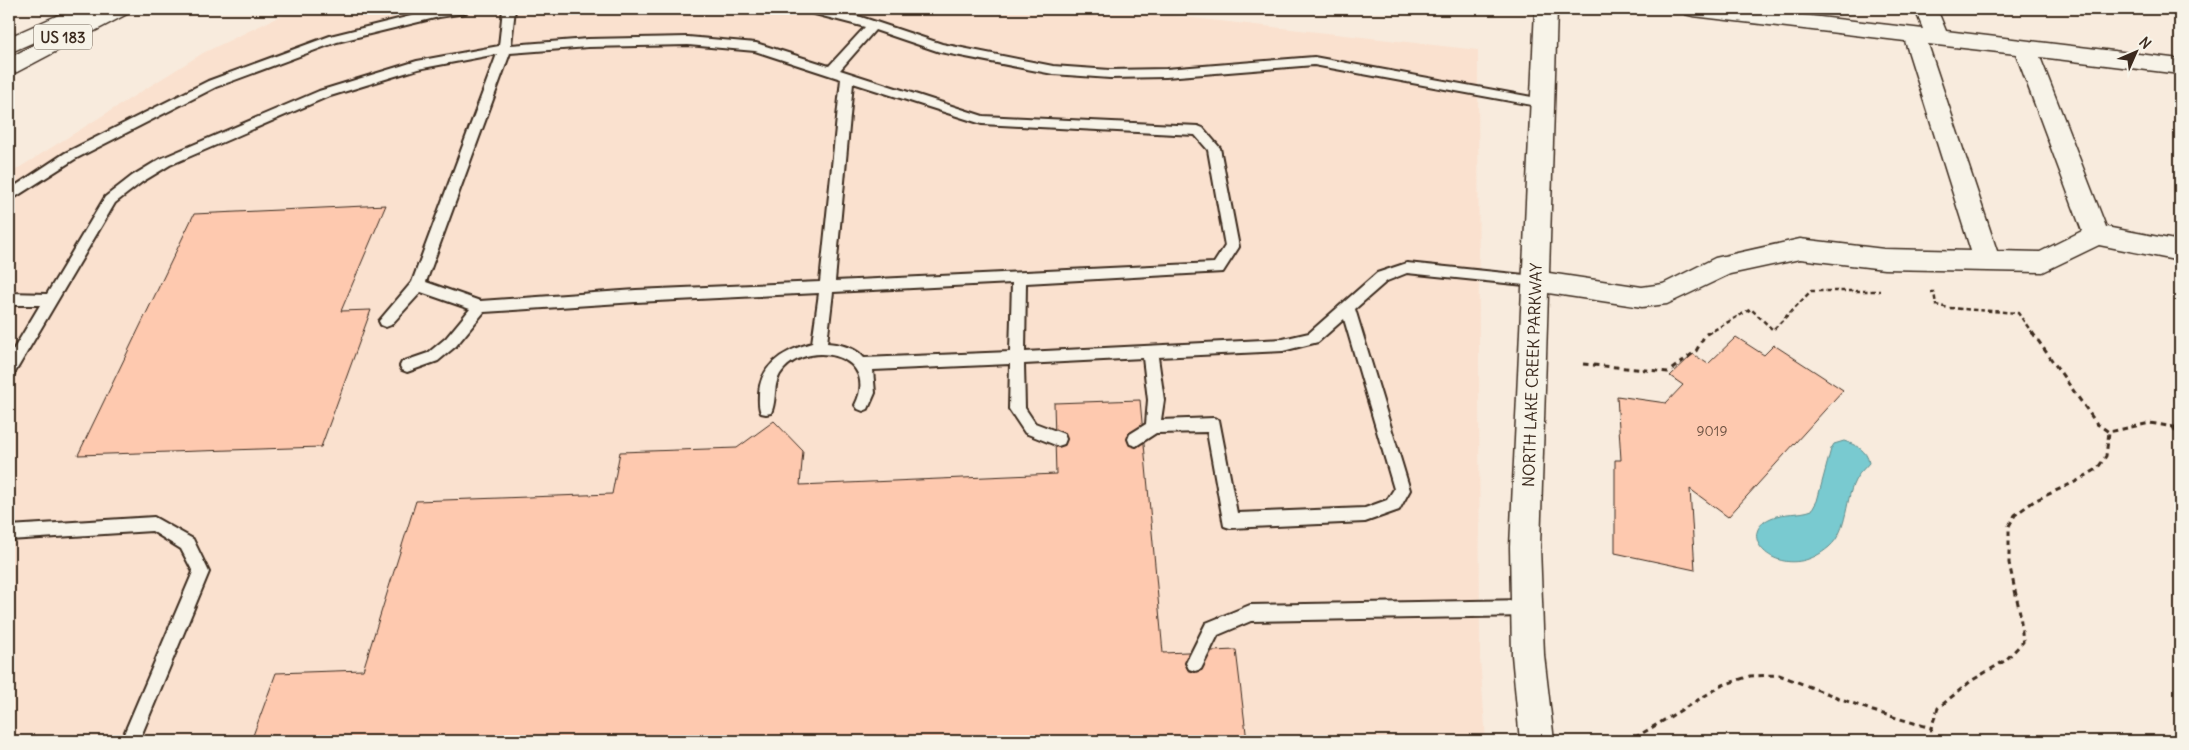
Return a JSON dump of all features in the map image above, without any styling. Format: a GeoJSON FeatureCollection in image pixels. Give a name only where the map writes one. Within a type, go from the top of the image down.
{"type":"FeatureCollection","features":[{"type":"Feature","properties":{"kind":"main road"},"geometry":{"type":"LineString","coordinates":[[9,46],[90,9]]}},
{"type":"Feature","properties":{"kind":"main road","name":"US 183"},"geometry":{"type":"LineString","coordinates":[[9,67],[119,9]]}},
{"type":"Feature","properties":{"kind":"main road","name":"NORTH LAKE CREEK PARKWAY"},"geometry":{"type":"LineString","coordinates":[[1537,741],[1528,655],[1525,546],[1546,9]]}},
{"type":"Feature","properties":{"kind":"main road"},"geometry":{"type":"LineString","coordinates":[[1693,9],[2180,66]]}},
{"type":"Feature","properties":{"kind":"main road"},"geometry":{"type":"LineString","coordinates":[[1926,9],[1926,36],[1987,261]]}},
{"type":"Feature","properties":{"kind":"main road"},"geometry":{"type":"LineString","coordinates":[[2025,48],[2096,235]]}},
{"type":"Feature","properties":{"kind":"main road"},"geometry":{"type":"LineString","coordinates":[[1536,281],[1642,297],[1667,294],[1724,265],[1800,249],[1884,259],[2043,262],[2096,235],[2180,251]]}},
{"type":"Feature","properties":{"kind":"lane"},"geometry":{"type":"LineString","coordinates":[[9,196],[70,156],[212,84],[334,39],[440,13],[465,9]]}},
{"type":"Feature","properties":{"kind":"lane"},"geometry":{"type":"LineString","coordinates":[[386,321],[418,285],[505,50],[509,9]]}},
{"type":"Feature","properties":{"kind":"lane"},"geometry":{"type":"LineString","coordinates":[[811,9],[874,26],[940,48],[1053,70],[1110,74],[1166,73],[1314,61],[1543,102]]}},
{"type":"Feature","properties":{"kind":"lane"},"geometry":{"type":"LineString","coordinates":[[832,71],[874,26]]}},
{"type":"Feature","properties":{"kind":"lane"},"geometry":{"type":"LineString","coordinates":[[9,370],[110,200],[137,179],[165,162],[323,94],[417,65],[505,50],[588,43],[688,40],[756,47],[982,120],[1198,131],[1214,148],[1232,247],[1218,268],[636,296],[480,307],[418,285]]}},
{"type":"Feature","properties":{"kind":"lane"},"geometry":{"type":"LineString","coordinates":[[819,347],[827,287],[847,76]]}},
{"type":"Feature","properties":{"kind":"lane"},"geometry":{"type":"LineString","coordinates":[[862,364],[1283,345],[1313,338],[1382,277],[1407,268],[1536,281]]}},
{"type":"Feature","properties":{"kind":"lane"},"geometry":{"type":"LineString","coordinates":[[1019,278],[1016,358],[1017,408],[1030,428],[1058,438]]}},
{"type":"Feature","properties":{"kind":"lane"},"geometry":{"type":"LineString","coordinates":[[9,299],[51,300]]}},
{"type":"Feature","properties":{"kind":"lane"},"geometry":{"type":"LineString","coordinates":[[407,366],[433,357],[451,342],[480,307]]}},
{"type":"Feature","properties":{"kind":"lane"},"geometry":{"type":"LineString","coordinates":[[1136,438],[1153,427],[1214,425],[1230,522],[1366,515],[1393,505],[1402,490],[1348,308]]}},
{"type":"Feature","properties":{"kind":"lane"},"geometry":{"type":"LineString","coordinates":[[766,408],[764,394],[767,380],[775,368],[788,357],[802,350],[819,347],[836,348],[851,354],[862,364],[868,377],[868,391],[863,405]]}},
{"type":"Feature","properties":{"kind":"lane"},"geometry":{"type":"LineString","coordinates":[[1150,351],[1156,400],[1153,427]]}},
{"type":"Feature","properties":{"kind":"lane"},"geometry":{"type":"LineString","coordinates":[[9,533],[154,524],[187,544],[201,572],[130,741]]}},
{"type":"Feature","properties":{"kind":"lane"},"geometry":{"type":"LineString","coordinates":[[1195,663],[1212,629],[1250,613],[1527,608]]}},
{"type":"Feature","properties":{"kind":"path"},"geometry":{"type":"LineString","coordinates":[[1583,364],[1668,372],[1696,351],[1705,335],[1751,309],[1773,330],[1811,291],[1886,291]]}},
{"type":"Feature","properties":{"kind":"path"},"geometry":{"type":"LineString","coordinates":[[1924,292],[1934,292],[1936,305],[1949,308],[2018,313],[2097,424],[2109,432],[2150,423],[2180,428]]}},
{"type":"Feature","properties":{"kind":"path"},"geometry":{"type":"LineString","coordinates":[[2173,427],[2180,438]]}},
{"type":"Feature","properties":{"kind":"path"},"geometry":{"type":"LineString","coordinates":[[1934,741],[1931,728],[1938,708],[1971,681],[2006,660],[2023,642],[2020,613],[2009,563],[2009,526],[2015,515],[2034,501],[2077,481],[2097,469],[2106,456],[2109,432]]}},
{"type":"Feature","properties":{"kind":"path"},"geometry":{"type":"LineString","coordinates":[[1625,741],[1636,737],[1723,685],[1750,676],[1779,675],[1873,711],[1931,728]]}},
{"type":"Feature","properties":{"kind":"shaded area"},"geometry":{"type":"Polygon","coordinates":[[[295,9],[1112,9],[1478,50],[1480,658],[1486,741],[9,741],[9,174],[203,53],[295,9]]]}},
{"type":"Feature","properties":{"kind":"water"},"geometry":{"type":"Polygon","coordinates":[[[1844,441],[1853,444],[1863,451],[1869,463],[1858,475],[1853,485],[1843,523],[1835,540],[1829,547],[1811,558],[1794,562],[1779,560],[1767,554],[1759,545],[1757,535],[1760,526],[1776,516],[1812,510],[1817,501],[1831,449],[1834,444],[1844,441]]]}},
{"type":"Feature","properties":{"kind":"building"},"geometry":{"type":"Polygon","coordinates":[[[386,205],[341,311],[371,310],[321,447],[78,455],[194,214],[386,205]]]}},
{"type":"Feature","properties":{"kind":"building"},"geometry":{"type":"Polygon","coordinates":[[[1736,337],[1764,355],[1774,345],[1843,390],[1728,517],[1690,489],[1695,570],[1615,553],[1615,460],[1621,460],[1617,396],[1666,403],[1683,385],[1670,376],[1693,354],[1708,364],[1736,337]]]}},
{"type":"Feature","properties":{"kind":"building"},"geometry":{"type":"Polygon","coordinates":[[[1140,400],[1163,653],[1236,650],[1247,741],[251,741],[276,673],[363,670],[416,501],[612,494],[620,452],[737,448],[774,421],[803,451],[800,485],[1056,474],[1054,403],[1140,400]]]}}]}
